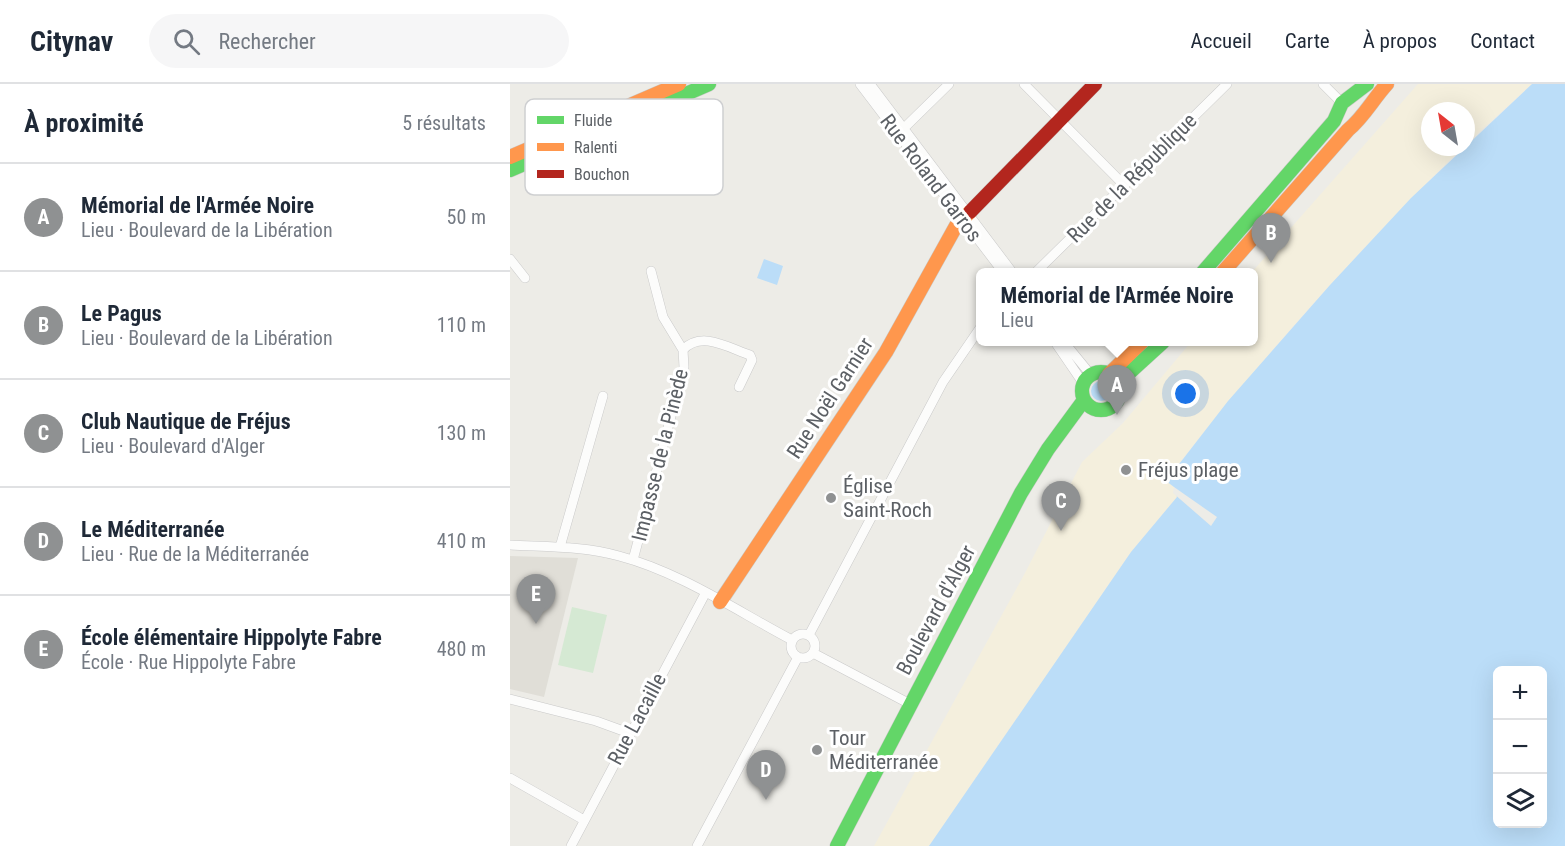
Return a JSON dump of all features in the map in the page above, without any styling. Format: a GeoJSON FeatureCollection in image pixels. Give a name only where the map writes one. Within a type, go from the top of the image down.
{"type":"FeatureCollection","features":[{"type":"Feature","properties":{"kind":"main road"},"geometry":{"type":"LineString","coordinates":[[644,99],[679,84]]}},
{"type":"Feature","properties":{"kind":"main road"},"geometry":{"type":"LineString","coordinates":[[675,99],[709,84]]}},
{"type":"Feature","properties":{"kind":"main road","name":"Rue Noël Garnier"},"geometry":{"type":"LineString","coordinates":[[720,602],[886,352],[950,235],[965,216],[1095,84]]}},
{"type":"Feature","properties":{"kind":"main road"},"geometry":{"type":"LineString","coordinates":[[1207,268],[1334,121],[1344,104],[1367,84]]}},
{"type":"Feature","properties":{"kind":"main road"},"geometry":{"type":"LineString","coordinates":[[1227,268],[1353,124],[1360,120],[1387,84]]}},
{"type":"Feature","properties":{"kind":"main road"},"geometry":{"type":"LineString","coordinates":[[1344,104],[1360,103],[1364,112]]}},
{"type":"Feature","properties":{"kind":"main road"},"geometry":{"type":"LineString","coordinates":[[1344,104],[1343,121],[1353,124]]}},
{"type":"Feature","properties":{"kind":"main road"},"geometry":{"type":"LineString","coordinates":[[510,157],[525,151]]}},
{"type":"Feature","properties":{"kind":"main road"},"geometry":{"type":"LineString","coordinates":[[510,171],[525,164]]}},
{"type":"Feature","properties":{"kind":"main road"},"geometry":{"type":"LineString","coordinates":[[1114,379],[1100,372],[1087,379],[1084,400],[1092,408],[1107,409],[1118,399],[1114,379],[1139,346]]}},
{"type":"Feature","properties":{"kind":"main road"},"geometry":{"type":"LineString","coordinates":[[1114,379],[1158,346]]}},
{"type":"Feature","properties":{"kind":"main road","name":"Boulevard d'Alger"},"geometry":{"type":"LineString","coordinates":[[837,846],[1021,493],[1048,449],[1084,400]]}},
{"type":"Feature","properties":{"kind":"street","name":"Rue Roland Garros"},"geometry":{"type":"LineString","coordinates":[[860,84],[901,131]]}},
{"type":"Feature","properties":{"kind":"street","name":"Rue Roland Garros"},"geometry":{"type":"LineString","coordinates":[[870,84],[901,131],[965,216],[1008,268]]}},
{"type":"Feature","properties":{"kind":"street"},"geometry":{"type":"LineString","coordinates":[[901,131],[949,84]]}},
{"type":"Feature","properties":{"kind":"street"},"geometry":{"type":"LineString","coordinates":[[1024,84],[1125,186]]}},
{"type":"Feature","properties":{"kind":"street","name":"Rue de la République"},"geometry":{"type":"LineString","coordinates":[[1040,268],[1227,84]]}},
{"type":"Feature","properties":{"kind":"street"},"geometry":{"type":"LineString","coordinates":[[1323,84],[1344,104]]}},
{"type":"Feature","properties":{"kind":"street","name":"Rue Roland Garros"},"geometry":{"type":"LineString","coordinates":[[965,216],[1000,268]]}},
{"type":"Feature","properties":{"kind":"street"},"geometry":{"type":"LineString","coordinates":[[510,259],[525,278]]}},
{"type":"Feature","properties":{"kind":"street","name":"Impasse de la Pinède"},"geometry":{"type":"LineString","coordinates":[[633,560],[684,367],[683,350],[660,309],[651,271]]}},
{"type":"Feature","properties":{"kind":"street"},"geometry":{"type":"LineString","coordinates":[[809,635],[943,382],[976,335]]}},
{"type":"Feature","properties":{"kind":"street","name":"Impasse de la Pinède"},"geometry":{"type":"LineString","coordinates":[[683,350],[695,340],[704,340],[750,355],[752,360],[739,387]]}},
{"type":"Feature","properties":{"kind":"street"},"geometry":{"type":"LineString","coordinates":[[1058,346],[1087,379]]}},
{"type":"Feature","properties":{"kind":"street"},"geometry":{"type":"LineString","coordinates":[[1066,346],[1087,379]]}},
{"type":"Feature","properties":{"kind":"street"},"geometry":{"type":"LineString","coordinates":[[560,546],[603,396]]}},
{"type":"Feature","properties":{"kind":"street"},"geometry":{"type":"LineString","coordinates":[[510,545],[560,546],[633,560],[670,575],[792,640]]}},
{"type":"Feature","properties":{"kind":"street","name":"Rue Lacaille"},"geometry":{"type":"LineString","coordinates":[[571,846],[629,733],[705,594]]}},
{"type":"Feature","properties":{"kind":"street"},"geometry":{"type":"LineString","coordinates":[[792,640],[798,635],[809,635]]}},
{"type":"Feature","properties":{"kind":"street"},"geometry":{"type":"LineString","coordinates":[[792,640],[793,651],[798,657],[805,658],[813,653],[815,643],[809,635]]}},
{"type":"Feature","properties":{"kind":"street"},"geometry":{"type":"LineString","coordinates":[[813,653],[910,704]]}},
{"type":"Feature","properties":{"kind":"street"},"geometry":{"type":"LineString","coordinates":[[697,846],[798,657]]}},
{"type":"Feature","properties":{"kind":"street"},"geometry":{"type":"LineString","coordinates":[[510,699],[596,721],[629,733]]}},
{"type":"Feature","properties":{"kind":"street"},"geometry":{"type":"LineString","coordinates":[[510,778],[584,820]]}},
{"type":"Feature","properties":{"kind":"shaded area"},"geometry":{"type":"Polygon","coordinates":[[[510,556],[578,558],[544,697],[510,689],[510,556]]]}},
{"type":"Feature","properties":{"kind":"green space"},"geometry":{"type":"Polygon","coordinates":[[[572,607],[607,615],[593,673],[558,665],[572,607]]]}},
{"type":"Feature","properties":{"kind":"sand","name":"Fréjus plage"},"geometry":{"type":"Polygon","coordinates":[[[1418,84],[1532,84],[1475,136],[1475,102],[1421,102],[1421,156],[1454,156],[1346,267],[1236,393],[1166,480],[1174,487],[1177,497],[1131,552],[929,846],[874,846],[1025,573],[1082,462],[1123,423],[1188,346],[1258,346],[1258,268],[1256,268],[1418,84]]]}},
{"type":"Feature","properties":{"kind":"water"},"geometry":{"type":"Polygon","coordinates":[[[1532,84],[1565,84],[1565,846],[929,846],[1131,552],[1177,497],[1174,487],[1166,481],[1228,401],[1330,285],[1411,198],[1456,156],[1475,156],[1475,138],[1532,84]]]}},
{"type":"Feature","properties":{"kind":"water"},"geometry":{"type":"Polygon","coordinates":[[[764,259],[783,266],[777,285],[757,278],[764,259]]]}},
{"type":"Feature","properties":{"kind":"water"},"geometry":{"type":"Polygon","coordinates":[[[1101,381],[1108,384],[1111,391],[1108,398],[1101,401],[1094,398],[1091,391],[1094,384],[1101,381]]]}},
{"type":"Feature","properties":{"kind":"pier"},"geometry":{"type":"Polygon","coordinates":[[[1174,487],[1217,517],[1211,526],[1173,493],[1174,487]]]}},
{"type":"Feature","properties":{"kind":"traffic: fast"},"geometry":{"type":"LineString","coordinates":[[674,99],[709,84]]}},
{"type":"Feature","properties":{"kind":"traffic: fast"},"geometry":{"type":"LineString","coordinates":[[1206,268],[1334,121],[1342,103],[1367,84]]}},
{"type":"Feature","properties":{"kind":"traffic: fast"},"geometry":{"type":"LineString","coordinates":[[510,170],[525,164]]}},
{"type":"Feature","properties":{"kind":"traffic: fast"},"geometry":{"type":"LineString","coordinates":[[1118,383],[1159,346]]}},
{"type":"Feature","properties":{"kind":"traffic: fast"},"geometry":{"type":"LineString","coordinates":[[1101,372],[1114,378],[1120,391],[1114,404],[1101,410],[1088,404],[1082,391],[1088,378],[1101,372]]}},
{"type":"Feature","properties":{"kind":"traffic: fast"},"geometry":{"type":"LineString","coordinates":[[837,846],[1021,493],[1048,449],[1084,400]]}},
{"type":"Feature","properties":{"kind":"traffic: slow"},"geometry":{"type":"LineString","coordinates":[[644,99],[679,84]]}},
{"type":"Feature","properties":{"kind":"traffic: slow"},"geometry":{"type":"LineString","coordinates":[[1227,268],[1359,119],[1387,84]]}},
{"type":"Feature","properties":{"kind":"traffic: slow"},"geometry":{"type":"LineString","coordinates":[[510,157],[525,151]]}},
{"type":"Feature","properties":{"kind":"traffic: slow"},"geometry":{"type":"LineString","coordinates":[[720,602],[886,352],[956,226],[970,212]]}},
{"type":"Feature","properties":{"kind":"traffic: slow"},"geometry":{"type":"LineString","coordinates":[[1109,374],[1138,346]]}},
{"type":"Feature","properties":{"kind":"traffic: jam"},"geometry":{"type":"LineString","coordinates":[[970,212],[1095,84]]}},
{"type":"Feature","properties":{"kind":"place","name":"Le Pagus"},"geometry":{"type":"Point","coordinates":[1271,263]}},
{"type":"Feature","properties":{"kind":"place","name":"Mémorial de l'Armée Noire"},"geometry":{"type":"Point","coordinates":[1117,415]}},
{"type":"Feature","properties":{"kind":"place","name":"Fréjus plage"},"geometry":{"type":"Point","coordinates":[1126,470]}},
{"type":"Feature","properties":{"kind":"place","name":"Église Saint-Roch"},"geometry":{"type":"Point","coordinates":[831,498]}},
{"type":"Feature","properties":{"kind":"place","name":"Club Nautique de Fréjus"},"geometry":{"type":"Point","coordinates":[1061,531]}},
{"type":"Feature","properties":{"kind":"place","name":"École élémentaire Hippolyte Fabre"},"geometry":{"type":"Point","coordinates":[536,624]}},
{"type":"Feature","properties":{"kind":"place","name":"Tour Méditerranée"},"geometry":{"type":"Point","coordinates":[817,750]}},
{"type":"Feature","properties":{"kind":"place","name":"Le Méditerranée"},"geometry":{"type":"Point","coordinates":[766,800]}}]}
